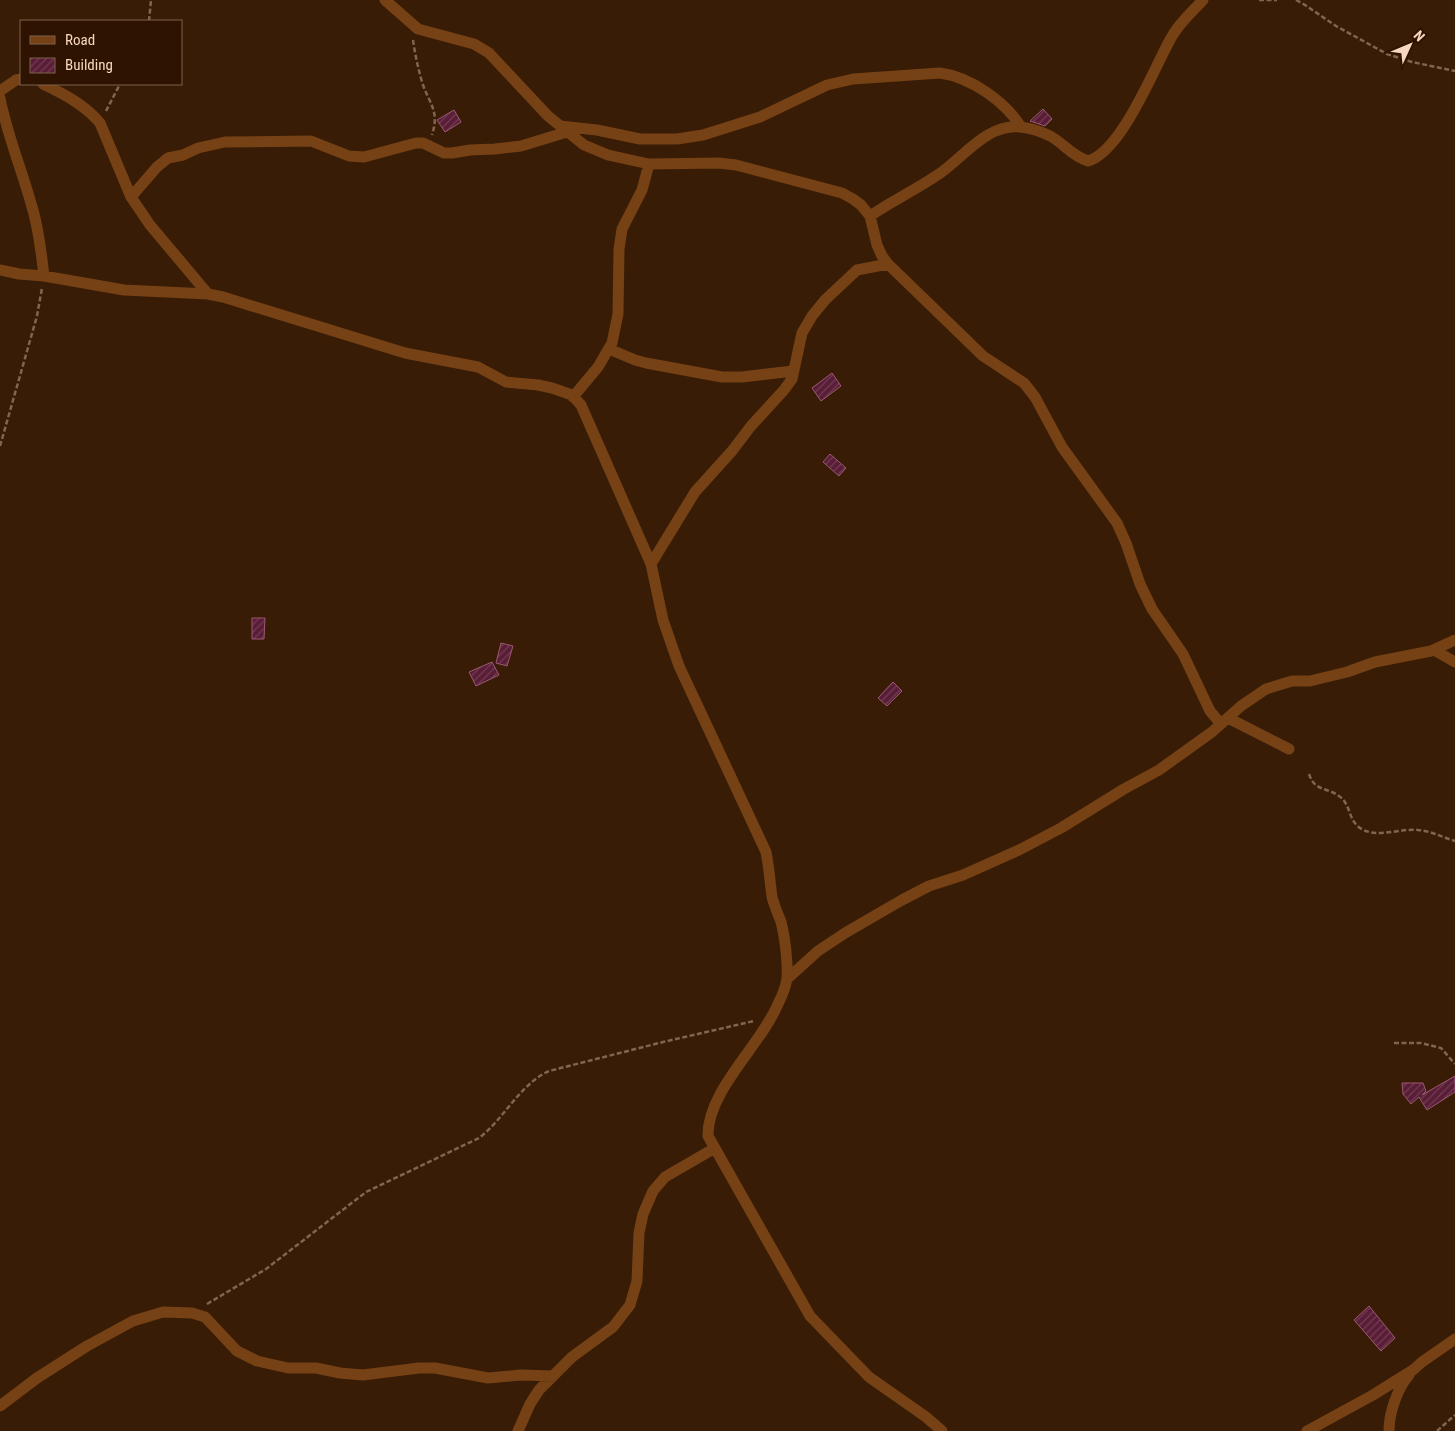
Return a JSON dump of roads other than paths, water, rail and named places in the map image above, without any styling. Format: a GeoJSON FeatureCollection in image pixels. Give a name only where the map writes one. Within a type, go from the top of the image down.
{"type":"FeatureCollection","features":[{"type":"Feature","properties":{"kind":"street"},"geometry":{"type":"LineString","coordinates":[[385,0],[418,29],[474,44],[489,53],[524,92],[563,129],[584,145],[608,155],[649,164],[719,162],[753,168],[842,193],[861,205],[870,216],[882,256],[888,264],[983,356],[1024,384],[1035,397],[1062,447],[1117,523],[1152,609],[1182,654],[1210,711],[1224,721],[1289,749]]}},
{"type":"Feature","properties":{"kind":"street"},"geometry":{"type":"LineString","coordinates":[[870,216],[893,200],[940,173],[980,140],[992,132],[1003,128],[1021,127],[1051,136],[1076,157],[1088,161],[1098,157],[1113,141],[1142,98],[1172,37],[1203,0]]}},
{"type":"Feature","properties":{"kind":"street"},"geometry":{"type":"LineString","coordinates":[[131,197],[157,166],[168,158],[183,155],[198,148],[225,142],[311,141],[356,158],[416,143],[429,145],[444,153],[495,150],[521,146],[563,129],[597,130],[640,139],[677,139],[703,135],[760,117],[827,84],[853,79],[940,73],[954,75],[966,79],[977,86],[1011,113],[1021,127]]}},
{"type":"Feature","properties":{"kind":"street"},"geometry":{"type":"LineString","coordinates":[[0,91],[20,79]]}},
{"type":"Feature","properties":{"kind":"street"},"geometry":{"type":"LineString","coordinates":[[45,85],[80,105],[100,123],[131,197],[150,225],[208,294]]}},
{"type":"Feature","properties":{"kind":"street"},"geometry":{"type":"LineString","coordinates":[[0,98],[9,134],[33,208],[40,239],[44,276]]}},
{"type":"Feature","properties":{"kind":"street"},"geometry":{"type":"LineString","coordinates":[[574,397],[598,367],[609,349],[618,314],[619,249],[622,228],[642,190],[649,164]]}},
{"type":"Feature","properties":{"kind":"street"},"geometry":{"type":"LineString","coordinates":[[651,564],[695,492],[792,379],[802,333],[812,316],[825,300],[857,270],[888,264]]}},
{"type":"Feature","properties":{"kind":"street"},"geometry":{"type":"LineString","coordinates":[[0,270],[124,290],[208,294],[257,306],[405,353],[478,367],[506,382],[538,384],[552,388],[574,397],[581,405],[651,564],[663,620],[679,666],[766,852],[770,870],[772,897],[781,924],[787,979],[773,1017],[726,1085],[711,1113],[708,1136],[810,1316],[869,1377],[926,1417],[942,1431]]}},
{"type":"Feature","properties":{"kind":"street"},"geometry":{"type":"LineString","coordinates":[[609,349],[646,363],[722,377],[742,377],[794,371]]}},
{"type":"Feature","properties":{"kind":"street"},"geometry":{"type":"LineString","coordinates":[[787,979],[818,951],[844,932],[929,886],[990,864],[1062,828],[1124,789],[1160,770],[1260,694],[1275,686],[1292,681],[1310,681],[1328,677],[1375,662],[1434,650],[1455,640]]}},
{"type":"Feature","properties":{"kind":"street"},"geometry":{"type":"LineString","coordinates":[[1434,650],[1455,662]]}},
{"type":"Feature","properties":{"kind":"street"},"geometry":{"type":"LineString","coordinates":[[518,1431],[530,1404],[539,1390],[572,1357],[613,1327],[630,1305],[637,1281],[639,1233],[643,1214],[652,1190],[665,1177],[715,1148]]}},
{"type":"Feature","properties":{"kind":"street"},"geometry":{"type":"LineString","coordinates":[[0,1406],[37,1378],[87,1346],[133,1321],[163,1312],[192,1313],[205,1317],[238,1352],[257,1361],[288,1368],[316,1368],[340,1373],[363,1374],[435,1368],[488,1378],[521,1375],[552,1376]]}},
{"type":"Feature","properties":{"kind":"street"},"geometry":{"type":"LineString","coordinates":[[1389,1431],[1393,1407],[1405,1379],[1422,1362],[1455,1338]]}},
{"type":"Feature","properties":{"kind":"street"},"geometry":{"type":"LineString","coordinates":[[1308,1431],[1373,1395],[1413,1370]]}}]}
